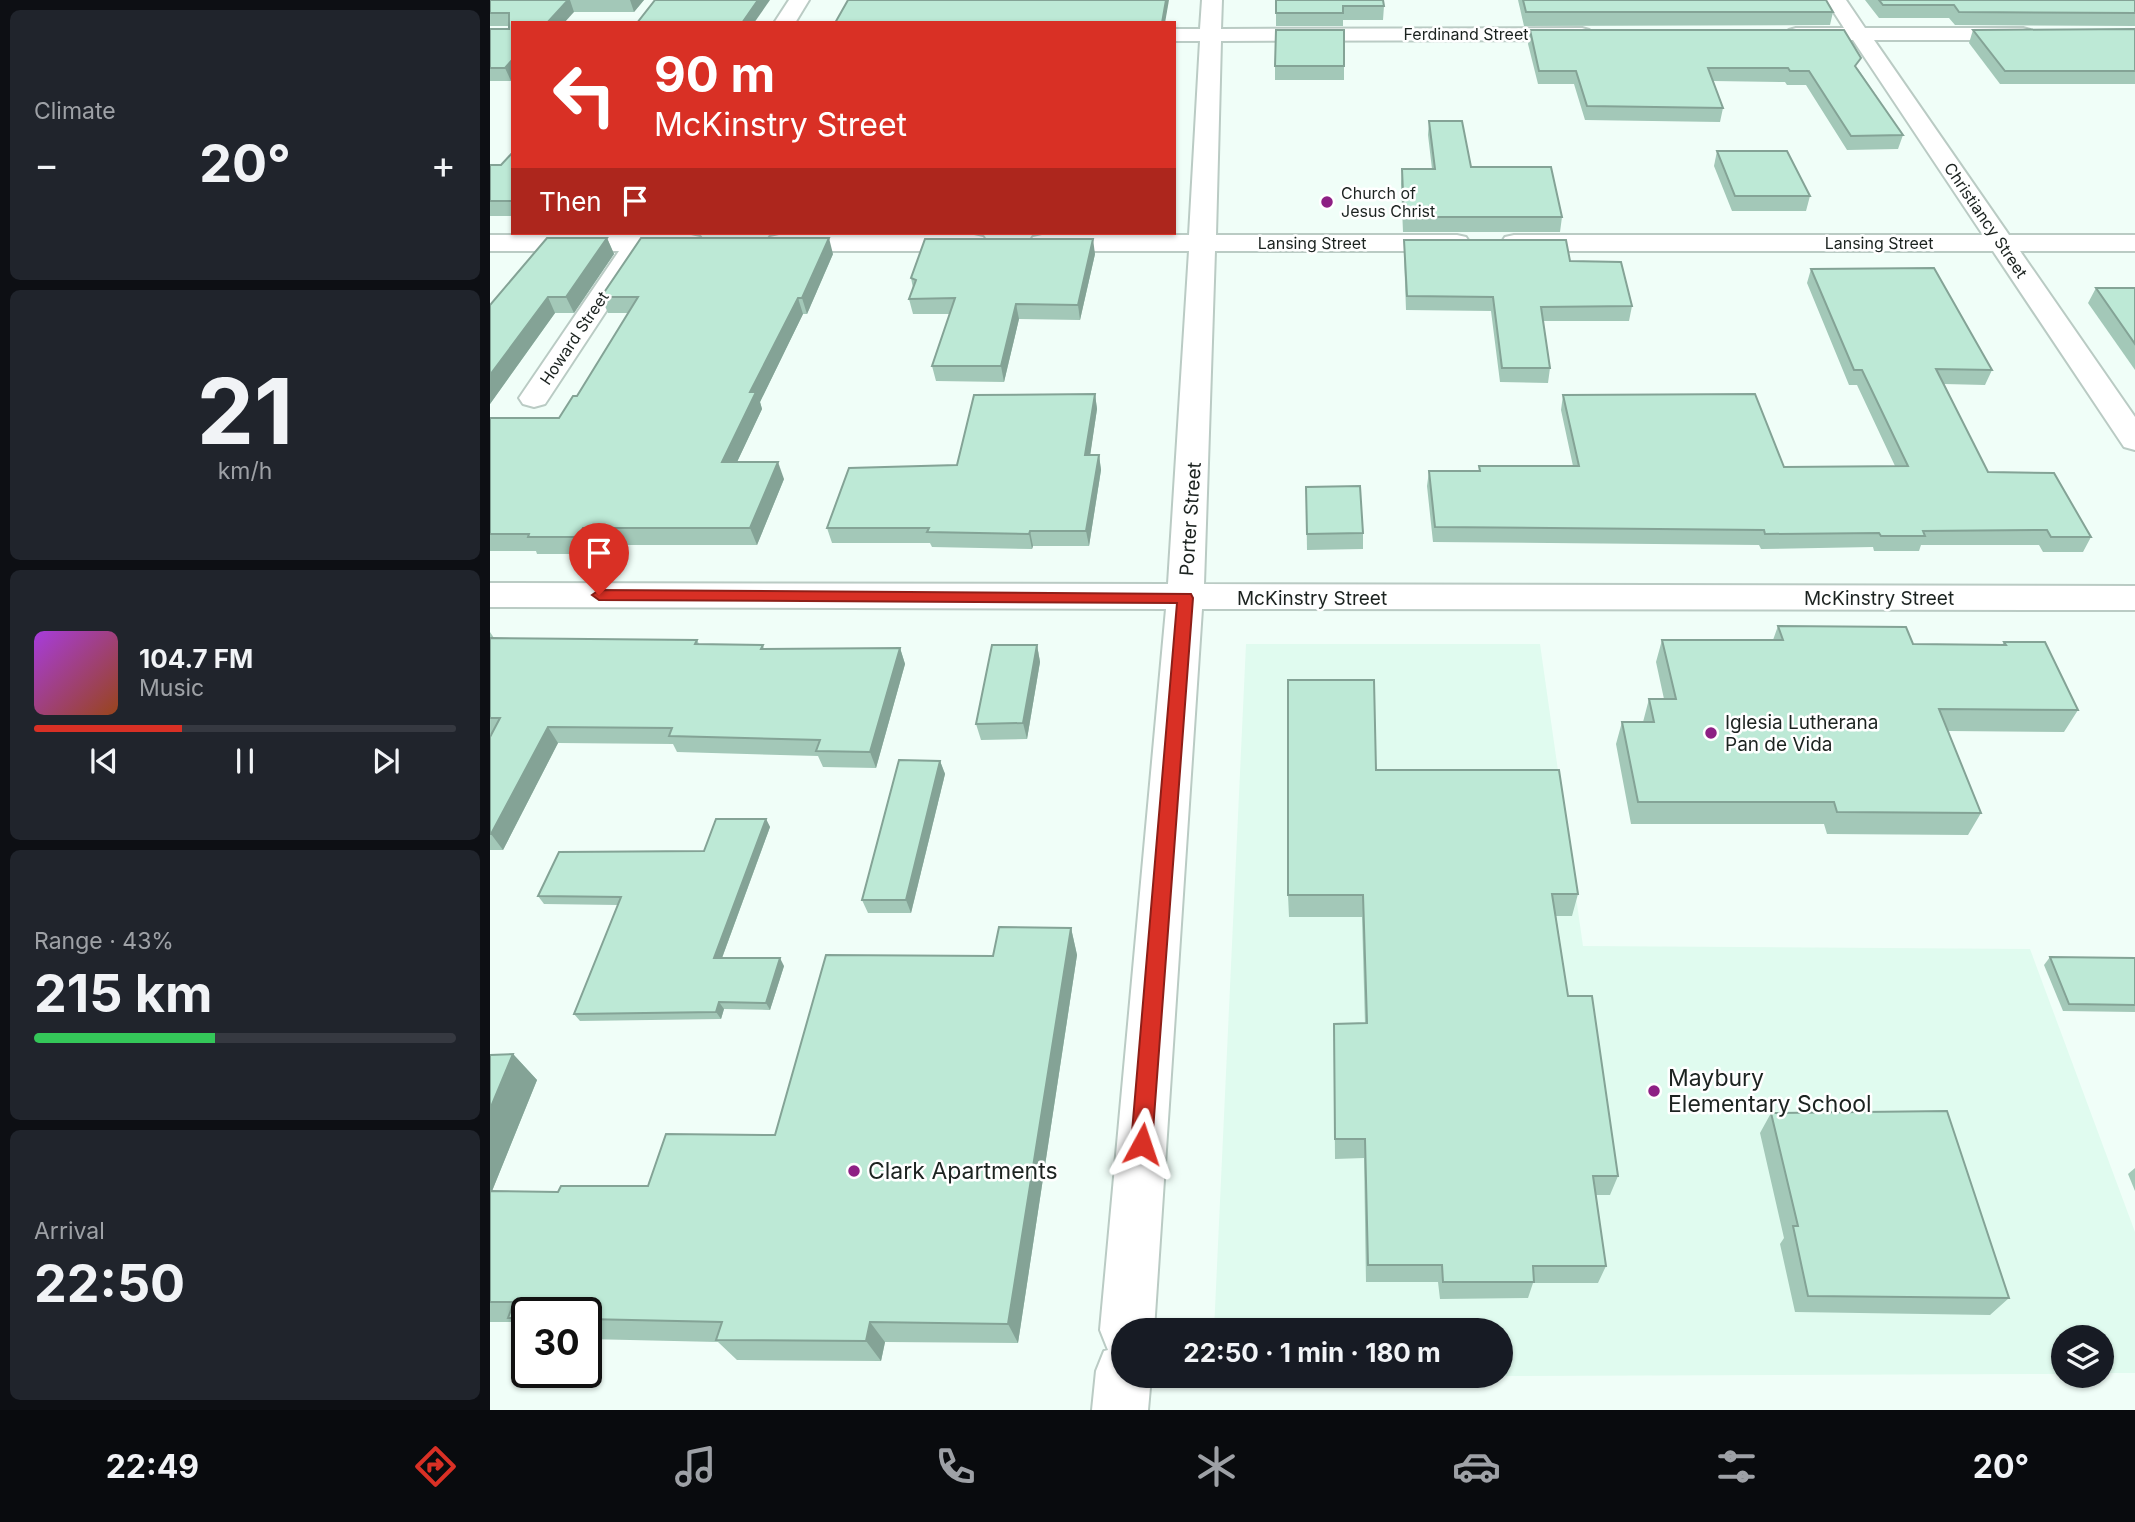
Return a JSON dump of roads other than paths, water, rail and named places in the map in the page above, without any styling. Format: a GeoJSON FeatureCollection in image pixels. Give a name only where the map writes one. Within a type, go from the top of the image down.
{"type":"FeatureCollection","features":[{"type":"Feature","properties":{"kind":"street"},"geometry":{"type":"LineString","coordinates":[[785,21],[799,0]]}},
{"type":"Feature","properties":{"kind":"street","name":"Christiancy Street"},"geometry":{"type":"LineString","coordinates":[[1836,0],[2135,440]]}},
{"type":"Feature","properties":{"kind":"street","name":"Ferdinand Street"},"geometry":{"type":"LineString","coordinates":[[1199,23],[1600,34]]}},
{"type":"Feature","properties":{"kind":"street","name":"Porter Street"},"geometry":{"type":"LineString","coordinates":[[1128,1318],[1192,510],[1204,243],[1199,23]]}},
{"type":"Feature","properties":{"kind":"street"},"geometry":{"type":"LineString","coordinates":[[1782,34],[2038,34]]}},
{"type":"Feature","properties":{"kind":"street"},"geometry":{"type":"LineString","coordinates":[[490,243],[722,243]]}},
{"type":"Feature","properties":{"kind":"street","name":"Howard Street"},"geometry":{"type":"LineString","coordinates":[[534,398],[638,243]]}},
{"type":"Feature","properties":{"kind":"street","name":"Lansing Street"},"geometry":{"type":"LineString","coordinates":[[749,243],[2135,243]]}},
{"type":"Feature","properties":{"kind":"street","name":"McKinstry Street"},"geometry":{"type":"LineString","coordinates":[[490,595],[2135,598]]}},
{"type":"Feature","properties":{"kind":"street"},"geometry":{"type":"LineString","coordinates":[[1120,1410],[1122,1388]]}},
{"type":"Feature","properties":{"kind":"place","name":"Church of Jesus Christ"},"geometry":{"type":"Point","coordinates":[1327,202]}},
{"type":"Feature","properties":{"kind":"place","name":"Iglesia Lutherana Pan de Vida"},"geometry":{"type":"Point","coordinates":[1711,733]}},
{"type":"Feature","properties":{"kind":"place","name":"Maybury Elementary School"},"geometry":{"type":"Point","coordinates":[1654,1091]}},
{"type":"Feature","properties":{"kind":"place","name":"Clark Apartments"},"geometry":{"type":"Point","coordinates":[854,1171]}}]}
